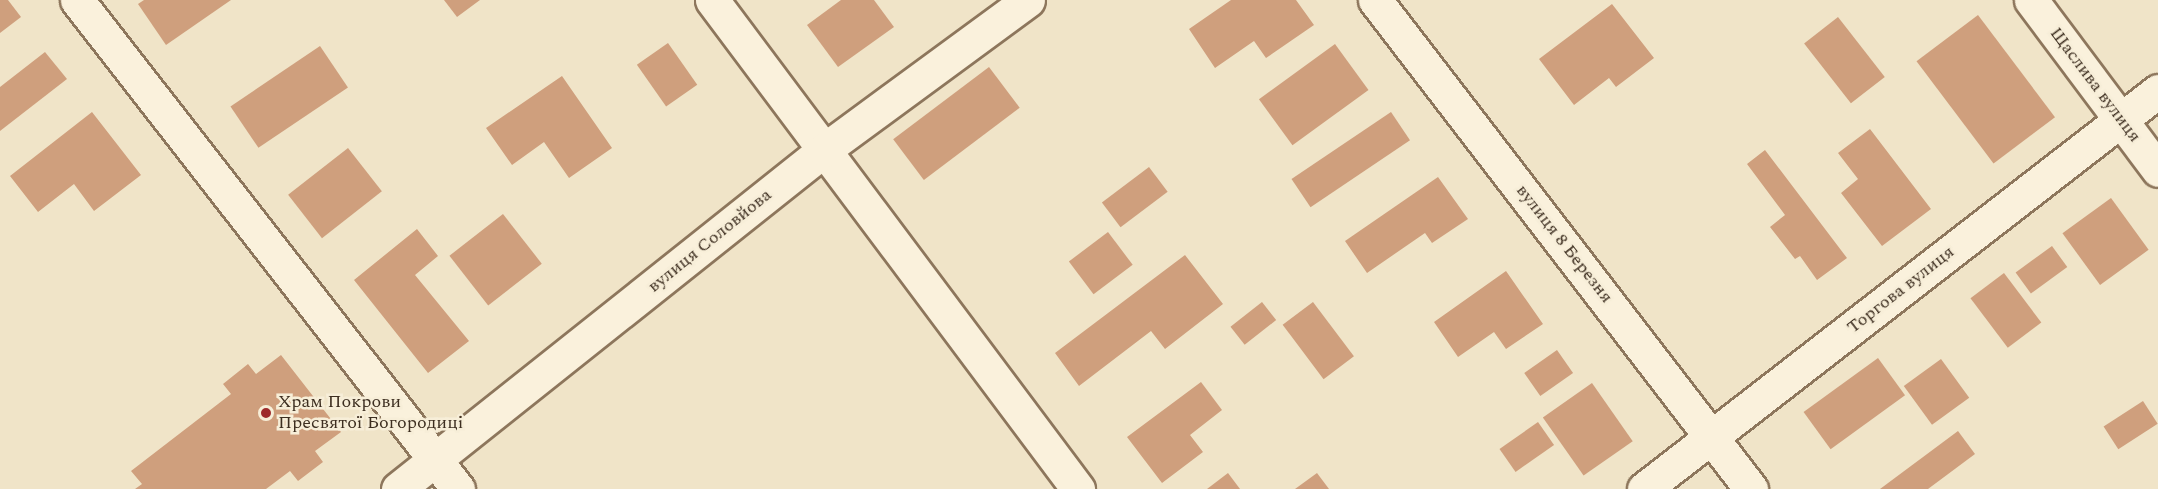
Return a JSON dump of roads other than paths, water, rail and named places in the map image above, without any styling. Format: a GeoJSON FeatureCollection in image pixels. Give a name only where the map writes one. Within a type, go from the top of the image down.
{"type":"FeatureCollection","features":[{"type":"Feature","properties":{"kind":"street"},"geometry":{"type":"LineString","coordinates":[[77,0],[458,489]]}},
{"type":"Feature","properties":{"kind":"street"},"geometry":{"type":"LineString","coordinates":[[712,0],[1078,489]]}},
{"type":"Feature","properties":{"kind":"street","name":"вулиця Соловйова"},"geometry":{"type":"LineString","coordinates":[[398,489],[824,150],[1028,0]]}},
{"type":"Feature","properties":{"kind":"street","name":"вулиця 8 Березня"},"geometry":{"type":"LineString","coordinates":[[1375,0],[1752,489]]}},
{"type":"Feature","properties":{"kind":"street","name":"Щаслива вулиця"},"geometry":{"type":"LineString","coordinates":[[2031,0],[2158,170]]}},
{"type":"Feature","properties":{"kind":"street","name":"Торгова вулиця"},"geometry":{"type":"LineString","coordinates":[[1644,489],[1713,438],[2158,91]]}},
{"type":"Feature","properties":{"kind":"place","name":"Храм Покрови Пресвятої Богородиці"},"geometry":{"type":"Point","coordinates":[266,413]}}]}
